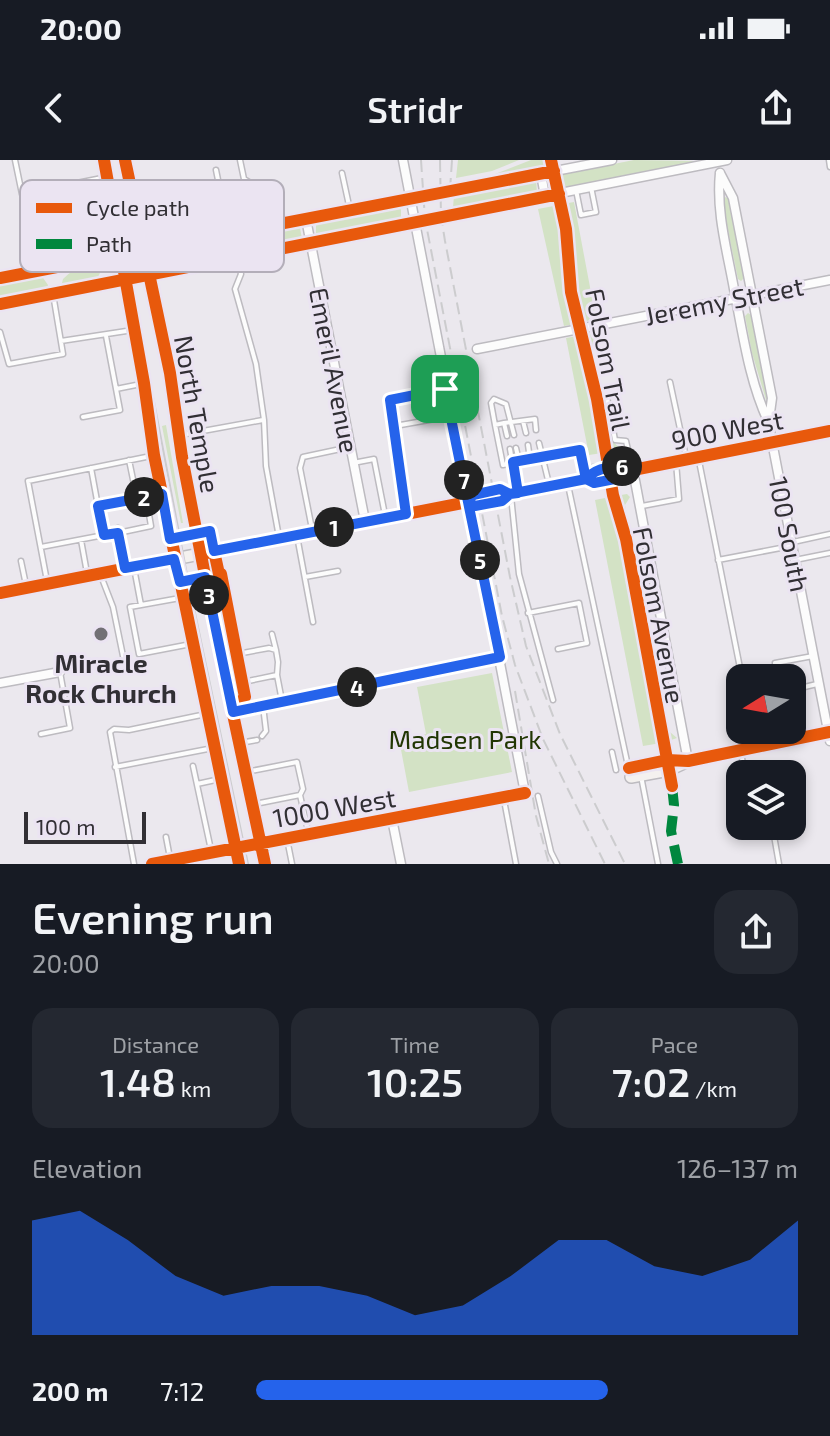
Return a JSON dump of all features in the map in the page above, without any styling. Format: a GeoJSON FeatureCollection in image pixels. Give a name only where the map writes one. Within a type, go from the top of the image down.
{"type":"FeatureCollection","features":[{"type":"Feature","properties":{"kind":"main road","name":"North Temple"},"geometry":{"type":"LineString","coordinates":[[104,160],[107,180]]}},
{"type":"Feature","properties":{"kind":"main road","name":"North Temple"},"geometry":{"type":"LineString","coordinates":[[126,160],[130,180]]}},
{"type":"Feature","properties":{"kind":"main road","name":"North Temple"},"geometry":{"type":"LineString","coordinates":[[123,272],[174,559],[239,864]]}},
{"type":"Feature","properties":{"kind":"main road","name":"North Temple"},"geometry":{"type":"LineString","coordinates":[[151,273],[201,554],[265,864]]}},
{"type":"Feature","properties":{"kind":"main road","name":"900 West"},"geometry":{"type":"LineString","coordinates":[[0,593],[468,502],[473,495],[500,489],[514,493],[567,483],[586,479],[592,471],[623,466],[633,470],[830,431]]}},
{"type":"Feature","properties":{"kind":"main road"},"geometry":{"type":"LineString","coordinates":[[631,771],[667,760],[688,761],[830,735]]}},
{"type":"Feature","properties":{"kind":"main road","name":"1000 West"},"geometry":{"type":"LineString","coordinates":[[152,864],[525,793]]}},
{"type":"Feature","properties":{"kind":"street"},"geometry":{"type":"LineString","coordinates":[[403,160],[525,793]]}},
{"type":"Feature","properties":{"kind":"street"},"geometry":{"type":"LineString","coordinates":[[284,223],[612,160]]}},
{"type":"Feature","properties":{"kind":"street"},"geometry":{"type":"LineString","coordinates":[[284,248],[721,161]]}},
{"type":"Feature","properties":{"kind":"street","name":"100 South"},"geometry":{"type":"LineString","coordinates":[[721,161],[717,201],[759,401],[773,443],[830,735]]}},
{"type":"Feature","properties":{"kind":"street","name":"100 South"},"geometry":{"type":"LineString","coordinates":[[720,173],[733,198],[772,398],[768,421]]}},
{"type":"Feature","properties":{"kind":"street"},"geometry":{"type":"LineString","coordinates":[[541,174],[545,196]]}},
{"type":"Feature","properties":{"kind":"street","name":"Emeril Avenue"},"geometry":{"type":"LineString","coordinates":[[306,219],[365,521]]}},
{"type":"Feature","properties":{"kind":"street"},"geometry":{"type":"LineString","coordinates":[[0,278],[30,272]]}},
{"type":"Feature","properties":{"kind":"street"},"geometry":{"type":"LineString","coordinates":[[0,304],[156,272]]}},
{"type":"Feature","properties":{"kind":"street","name":"Jeremy Street"},"geometry":{"type":"LineString","coordinates":[[477,349],[830,280]]}},
{"type":"Feature","properties":{"kind":"street","name":"Folsom Avenue"},"geometry":{"type":"LineString","coordinates":[[633,470],[688,761]]}},
{"type":"Feature","properties":{"kind":"street"},"geometry":{"type":"LineString","coordinates":[[233,712],[500,657]]}},
{"type":"Feature","properties":{"kind":"street"},"geometry":{"type":"LineString","coordinates":[[0,683],[60,672]]}},
{"type":"Feature","properties":{"kind":"street"},"geometry":{"type":"LineString","coordinates":[[392,819],[401,864]]}},
{"type":"Feature","properties":{"kind":"lane"},"geometry":{"type":"LineString","coordinates":[[15,160],[20,184]]}},
{"type":"Feature","properties":{"kind":"lane"},"geometry":{"type":"LineString","coordinates":[[240,160],[246,180]]}},
{"type":"Feature","properties":{"kind":"lane"},"geometry":{"type":"LineString","coordinates":[[829,160],[830,167]]}},
{"type":"Feature","properties":{"kind":"lane"},"geometry":{"type":"LineString","coordinates":[[216,170],[218,180]]}},
{"type":"Feature","properties":{"kind":"lane"},"geometry":{"type":"LineString","coordinates":[[342,173],[350,210]]}},
{"type":"Feature","properties":{"kind":"lane"},"geometry":{"type":"LineString","coordinates":[[92,180],[107,177]]}},
{"type":"Feature","properties":{"kind":"lane"},"geometry":{"type":"LineString","coordinates":[[576,190],[581,215],[596,212],[591,187]]}},
{"type":"Feature","properties":{"kind":"lane"},"geometry":{"type":"LineString","coordinates":[[241,272],[235,289],[256,364],[264,420],[266,466],[279,537]]}},
{"type":"Feature","properties":{"kind":"lane"},"geometry":{"type":"LineString","coordinates":[[0,332],[9,364],[63,354],[52,293]]}},
{"type":"Feature","properties":{"kind":"lane"},"geometry":{"type":"LineString","coordinates":[[61,341],[134,330]]}},
{"type":"Feature","properties":{"kind":"lane"},"geometry":{"type":"LineString","coordinates":[[83,417],[120,410],[106,336]]}},
{"type":"Feature","properties":{"kind":"lane"},"geometry":{"type":"LineString","coordinates":[[670,382],[687,460],[718,560],[739,664]]}},
{"type":"Feature","properties":{"kind":"lane"},"geometry":{"type":"LineString","coordinates":[[116,389],[144,383]]}},
{"type":"Feature","properties":{"kind":"lane"},"geometry":{"type":"LineString","coordinates":[[406,514],[390,400],[445,389]]}},
{"type":"Feature","properties":{"kind":"lane"},"geometry":{"type":"LineString","coordinates":[[607,397],[615,440],[626,441],[633,470]]}},
{"type":"Feature","properties":{"kind":"lane"},"geometry":{"type":"LineString","coordinates":[[504,423],[511,436],[506,404],[494,399],[491,403],[503,465],[580,450],[586,479]]}},
{"type":"Feature","properties":{"kind":"lane"},"geometry":{"type":"LineString","coordinates":[[395,426],[451,416]]}},
{"type":"Feature","properties":{"kind":"lane"},"geometry":{"type":"LineString","coordinates":[[495,425],[535,419],[536,430]]}},
{"type":"Feature","properties":{"kind":"lane"},"geometry":{"type":"LineString","coordinates":[[179,436],[264,420]]}},
{"type":"Feature","properties":{"kind":"lane"},"geometry":{"type":"LineString","coordinates":[[523,421],[526,433]]}},
{"type":"Feature","properties":{"kind":"lane"},"geometry":{"type":"LineString","coordinates":[[539,443],[550,486]]}},
{"type":"Feature","properties":{"kind":"lane"},"geometry":{"type":"LineString","coordinates":[[528,445],[530,459]]}},
{"type":"Feature","properties":{"kind":"lane"},"geometry":{"type":"LineString","coordinates":[[312,531],[300,468],[303,457],[350,447]]}},
{"type":"Feature","properties":{"kind":"lane"},"geometry":{"type":"LineString","coordinates":[[513,448],[519,574],[553,700]]}},
{"type":"Feature","properties":{"kind":"lane"},"geometry":{"type":"LineString","coordinates":[[48,583],[28,481],[154,455]]}},
{"type":"Feature","properties":{"kind":"lane"},"geometry":{"type":"LineString","coordinates":[[353,463],[374,459],[386,518]]}},
{"type":"Feature","properties":{"kind":"lane"},"geometry":{"type":"LineString","coordinates":[[129,460],[136,509]]}},
{"type":"Feature","properties":{"kind":"lane"},"geometry":{"type":"LineString","coordinates":[[640,507],[679,499],[687,460]]}},
{"type":"Feature","properties":{"kind":"lane"},"geometry":{"type":"LineString","coordinates":[[91,468],[104,535]]}},
{"type":"Feature","properties":{"kind":"lane"},"geometry":{"type":"LineString","coordinates":[[567,483],[631,771],[658,864]]}},
{"type":"Feature","properties":{"kind":"lane"},"geometry":{"type":"LineString","coordinates":[[98,506],[162,494]]}},
{"type":"Feature","properties":{"kind":"lane"},"geometry":{"type":"LineString","coordinates":[[41,547],[151,526],[146,497]]}},
{"type":"Feature","properties":{"kind":"lane"},"geometry":{"type":"LineString","coordinates":[[112,503],[114,513]]}},
{"type":"Feature","properties":{"kind":"lane"},"geometry":{"type":"LineString","coordinates":[[118,531],[141,605]]}},
{"type":"Feature","properties":{"kind":"lane"},"geometry":{"type":"LineString","coordinates":[[297,534],[313,622]]}},
{"type":"Feature","properties":{"kind":"lane"},"geometry":{"type":"LineString","coordinates":[[718,560],[830,534]]}},
{"type":"Feature","properties":{"kind":"lane"},"geometry":{"type":"LineString","coordinates":[[81,540],[94,575],[113,607],[123,656]]}},
{"type":"Feature","properties":{"kind":"lane"},"geometry":{"type":"LineString","coordinates":[[795,560],[830,553]]}},
{"type":"Feature","properties":{"kind":"lane"},"geometry":{"type":"LineString","coordinates":[[21,561],[27,588]]}},
{"type":"Feature","properties":{"kind":"lane"},"geometry":{"type":"LineString","coordinates":[[305,577],[338,571]]}},
{"type":"Feature","properties":{"kind":"lane"},"geometry":{"type":"LineString","coordinates":[[183,598],[130,607],[139,654],[194,644]]}},
{"type":"Feature","properties":{"kind":"lane"},"geometry":{"type":"LineString","coordinates":[[528,613],[579,603],[587,643],[558,649]]}},
{"type":"Feature","properties":{"kind":"lane"},"geometry":{"type":"LineString","coordinates":[[272,634],[282,702]]}},
{"type":"Feature","properties":{"kind":"lane"},"geometry":{"type":"LineString","coordinates":[[221,657],[269,648],[276,650]]}},
{"type":"Feature","properties":{"kind":"lane"},"geometry":{"type":"LineString","coordinates":[[775,664],[814,656]]}},
{"type":"Feature","properties":{"kind":"lane"},"geometry":{"type":"LineString","coordinates":[[41,734],[70,728],[60,672]]}},
{"type":"Feature","properties":{"kind":"lane"},"geometry":{"type":"LineString","coordinates":[[227,686],[277,675]]}},
{"type":"Feature","properties":{"kind":"lane"},"geometry":{"type":"LineString","coordinates":[[806,687],[819,684]]}},
{"type":"Feature","properties":{"kind":"lane"},"geometry":{"type":"LineString","coordinates":[[240,743],[259,738],[266,731],[263,706]]}},
{"type":"Feature","properties":{"kind":"lane"},"geometry":{"type":"LineString","coordinates":[[134,864],[110,732],[209,714]]}},
{"type":"Feature","properties":{"kind":"lane"},"geometry":{"type":"LineString","coordinates":[[115,767],[216,747]]}},
{"type":"Feature","properties":{"kind":"lane"},"geometry":{"type":"LineString","coordinates":[[741,750],[743,760]]}},
{"type":"Feature","properties":{"kind":"lane"},"geometry":{"type":"LineString","coordinates":[[612,752],[631,771]]}},
{"type":"Feature","properties":{"kind":"lane"},"geometry":{"type":"LineString","coordinates":[[246,772],[297,762],[303,789],[300,795],[309,834]]}},
{"type":"Feature","properties":{"kind":"lane"},"geometry":{"type":"LineString","coordinates":[[193,766],[211,852]]}},
{"type":"Feature","properties":{"kind":"lane"},"geometry":{"type":"LineString","coordinates":[[197,784],[222,779]]}},
{"type":"Feature","properties":{"kind":"lane"},"geometry":{"type":"LineString","coordinates":[[252,805],[300,795]]}},
{"type":"Feature","properties":{"kind":"lane"},"geometry":{"type":"LineString","coordinates":[[538,796],[551,852],[557,864]]}},
{"type":"Feature","properties":{"kind":"lane"},"geometry":{"type":"LineString","coordinates":[[504,797],[516,864]]}},
{"type":"Feature","properties":{"kind":"lane"},"geometry":{"type":"LineString","coordinates":[[166,837],[170,860]]}},
{"type":"Feature","properties":{"kind":"lane"},"geometry":{"type":"LineString","coordinates":[[287,838],[292,864]]}},
{"type":"Feature","properties":{"kind":"lane"},"geometry":{"type":"LineString","coordinates":[[775,840],[779,864]]}},
{"type":"Feature","properties":{"kind":"green space"},"geometry":{"type":"Polygon","coordinates":[[[458,160],[519,160],[492,171],[456,178],[458,160]]]}},
{"type":"Feature","properties":{"kind":"green space"},"geometry":{"type":"Polygon","coordinates":[[[531,160],[549,160],[551,167],[477,181],[531,160]]]}},
{"type":"Feature","properties":{"kind":"green space"},"geometry":{"type":"Polygon","coordinates":[[[634,160],[694,161],[691,165],[565,189],[561,187],[559,178],[563,174],[634,160]]]}},
{"type":"Feature","properties":{"kind":"green space"},"geometry":{"type":"Polygon","coordinates":[[[532,179],[536,181],[535,194],[456,210],[453,208],[454,195],[532,179]]]}},
{"type":"Feature","properties":{"kind":"green space"},"geometry":{"type":"Polygon","coordinates":[[[725,197],[729,199],[744,278],[741,281],[738,279],[722,201],[725,197]]]}},
{"type":"Feature","properties":{"kind":"green space"},"geometry":{"type":"Polygon","coordinates":[[[574,202],[596,319],[582,322],[563,204],[574,202]]]}},
{"type":"Feature","properties":{"kind":"green space"},"geometry":{"type":"Polygon","coordinates":[[[559,205],[576,321],[564,326],[538,209],[559,205]]]}},
{"type":"Feature","properties":{"kind":"green space"},"geometry":{"type":"Polygon","coordinates":[[[396,206],[401,208],[401,221],[320,237],[316,234],[316,223],[323,219],[396,206]]]}},
{"type":"Feature","properties":{"kind":"green space"},"geometry":{"type":"Polygon","coordinates":[[[295,225],[300,228],[302,239],[284,245],[284,227],[295,225]]]}},
{"type":"Feature","properties":{"kind":"green space"},"geometry":{"type":"Polygon","coordinates":[[[71,272],[100,273],[96,281],[77,285],[62,283],[71,272]]]}},
{"type":"Feature","properties":{"kind":"green space"},"geometry":{"type":"Polygon","coordinates":[[[41,275],[48,285],[46,291],[0,300],[0,283],[41,275]]]}},
{"type":"Feature","properties":{"kind":"green space"},"geometry":{"type":"Polygon","coordinates":[[[748,313],[751,315],[766,400],[752,353],[745,316],[748,313]]]}},
{"type":"Feature","properties":{"kind":"green space"},"geometry":{"type":"Polygon","coordinates":[[[584,334],[594,334],[593,354],[607,429],[620,449],[606,452],[599,397],[584,334]]]}},
{"type":"Feature","properties":{"kind":"green space"},"geometry":{"type":"Polygon","coordinates":[[[577,336],[593,391],[602,453],[589,455],[566,338],[577,336]]]}},
{"type":"Feature","properties":{"kind":"green space"},"geometry":{"type":"Polygon","coordinates":[[[166,425],[183,523],[162,426],[166,425]]]}},
{"type":"Feature","properties":{"kind":"green space"},"geometry":{"type":"Polygon","coordinates":[[[627,494],[630,497],[625,505],[670,732],[677,738],[665,742],[628,535],[615,496],[627,494]]]}},
{"type":"Feature","properties":{"kind":"green space"},"geometry":{"type":"Polygon","coordinates":[[[610,497],[623,536],[661,743],[643,746],[595,500],[610,497]]]}},
{"type":"Feature","properties":{"kind":"green space","name":"Madsen Park"},"geometry":{"type":"Polygon","coordinates":[[[492,673],[512,772],[409,792],[399,739],[426,734],[417,687],[492,673]]]}},
{"type":"Feature","properties":{"kind":"tram line"},"geometry":{"type":"LineString","coordinates":[[111,160],[114,180]]}},
{"type":"Feature","properties":{"kind":"tram line"},"geometry":{"type":"LineString","coordinates":[[129,272],[188,580],[248,864]]}},
{"type":"Feature","properties":{"kind":"railway"},"geometry":{"type":"LineString","coordinates":[[421,160],[425,219],[502,616],[515,665],[543,739],[605,864]]}},
{"type":"Feature","properties":{"kind":"railway"},"geometry":{"type":"LineString","coordinates":[[440,160],[441,216],[445,241],[526,646],[560,734],[625,864]]}},
{"type":"Feature","properties":{"kind":"railway"},"geometry":{"type":"LineString","coordinates":[[450,190],[452,160]]}},
{"type":"Feature","properties":{"kind":"railway"},"geometry":{"type":"LineString","coordinates":[[515,691],[536,816],[549,864]]}},
{"type":"Feature","properties":{"kind":"marked path"},"geometry":{"type":"LineString","coordinates":[[672,786],[674,805],[671,831],[678,864]]}},
{"type":"Feature","properties":{"kind":"cycle path"},"geometry":{"type":"LineString","coordinates":[[104,160],[108,180]]}},
{"type":"Feature","properties":{"kind":"cycle path"},"geometry":{"type":"LineString","coordinates":[[125,160],[129,180]]}},
{"type":"Feature","properties":{"kind":"cycle path","name":"Folsom Trail"},"geometry":{"type":"LineString","coordinates":[[551,160],[566,229],[571,292],[597,399],[613,495],[626,539],[672,786]]}},
{"type":"Feature","properties":{"kind":"cycle path"},"geometry":{"type":"LineString","coordinates":[[284,223],[554,171]]}},
{"type":"Feature","properties":{"kind":"cycle path"},"geometry":{"type":"LineString","coordinates":[[284,248],[559,194]]}},
{"type":"Feature","properties":{"kind":"cycle path"},"geometry":{"type":"LineString","coordinates":[[0,278],[31,272]]}},
{"type":"Feature","properties":{"kind":"cycle path"},"geometry":{"type":"LineString","coordinates":[[124,272],[154,455],[239,864]]}},
{"type":"Feature","properties":{"kind":"cycle path"},"geometry":{"type":"LineString","coordinates":[[149,272],[221,658],[265,864]]}},
{"type":"Feature","properties":{"kind":"cycle path"},"geometry":{"type":"LineString","coordinates":[[0,304],[163,272]]}},
{"type":"Feature","properties":{"kind":"cycle path"},"geometry":{"type":"LineString","coordinates":[[201,554],[468,502],[475,506],[502,501],[510,494],[586,479],[611,481],[633,470],[830,431]]}},
{"type":"Feature","properties":{"kind":"cycle path"},"geometry":{"type":"LineString","coordinates":[[214,551],[245,697],[242,700]]}},
{"type":"Feature","properties":{"kind":"cycle path"},"geometry":{"type":"LineString","coordinates":[[0,593],[174,559]]}},
{"type":"Feature","properties":{"kind":"cycle path"},"geometry":{"type":"LineString","coordinates":[[629,768],[667,760],[688,761],[830,732]]}},
{"type":"Feature","properties":{"kind":"cycle path"},"geometry":{"type":"LineString","coordinates":[[152,864],[525,793]]}},
{"type":"Feature","properties":{"kind":"place","name":"Miracle Rock Church"},"geometry":{"type":"Point","coordinates":[101,634]}},
{"type":"Feature","properties":{"kind":"route"},"geometry":{"type":"LineString","coordinates":[[445,389],[390,400],[406,514],[214,551],[210,531],[170,539],[162,494],[98,506],[104,535],[118,533],[125,568],[174,559],[180,582],[205,577],[233,712],[500,657],[468,502],[475,506],[502,501],[510,494],[518,493],[586,479],[594,483],[610,480],[625,477],[633,470],[623,466],[592,471],[586,479],[580,450],[513,462],[518,493],[510,494],[500,489],[473,495],[468,502],[445,389]]}}]}
